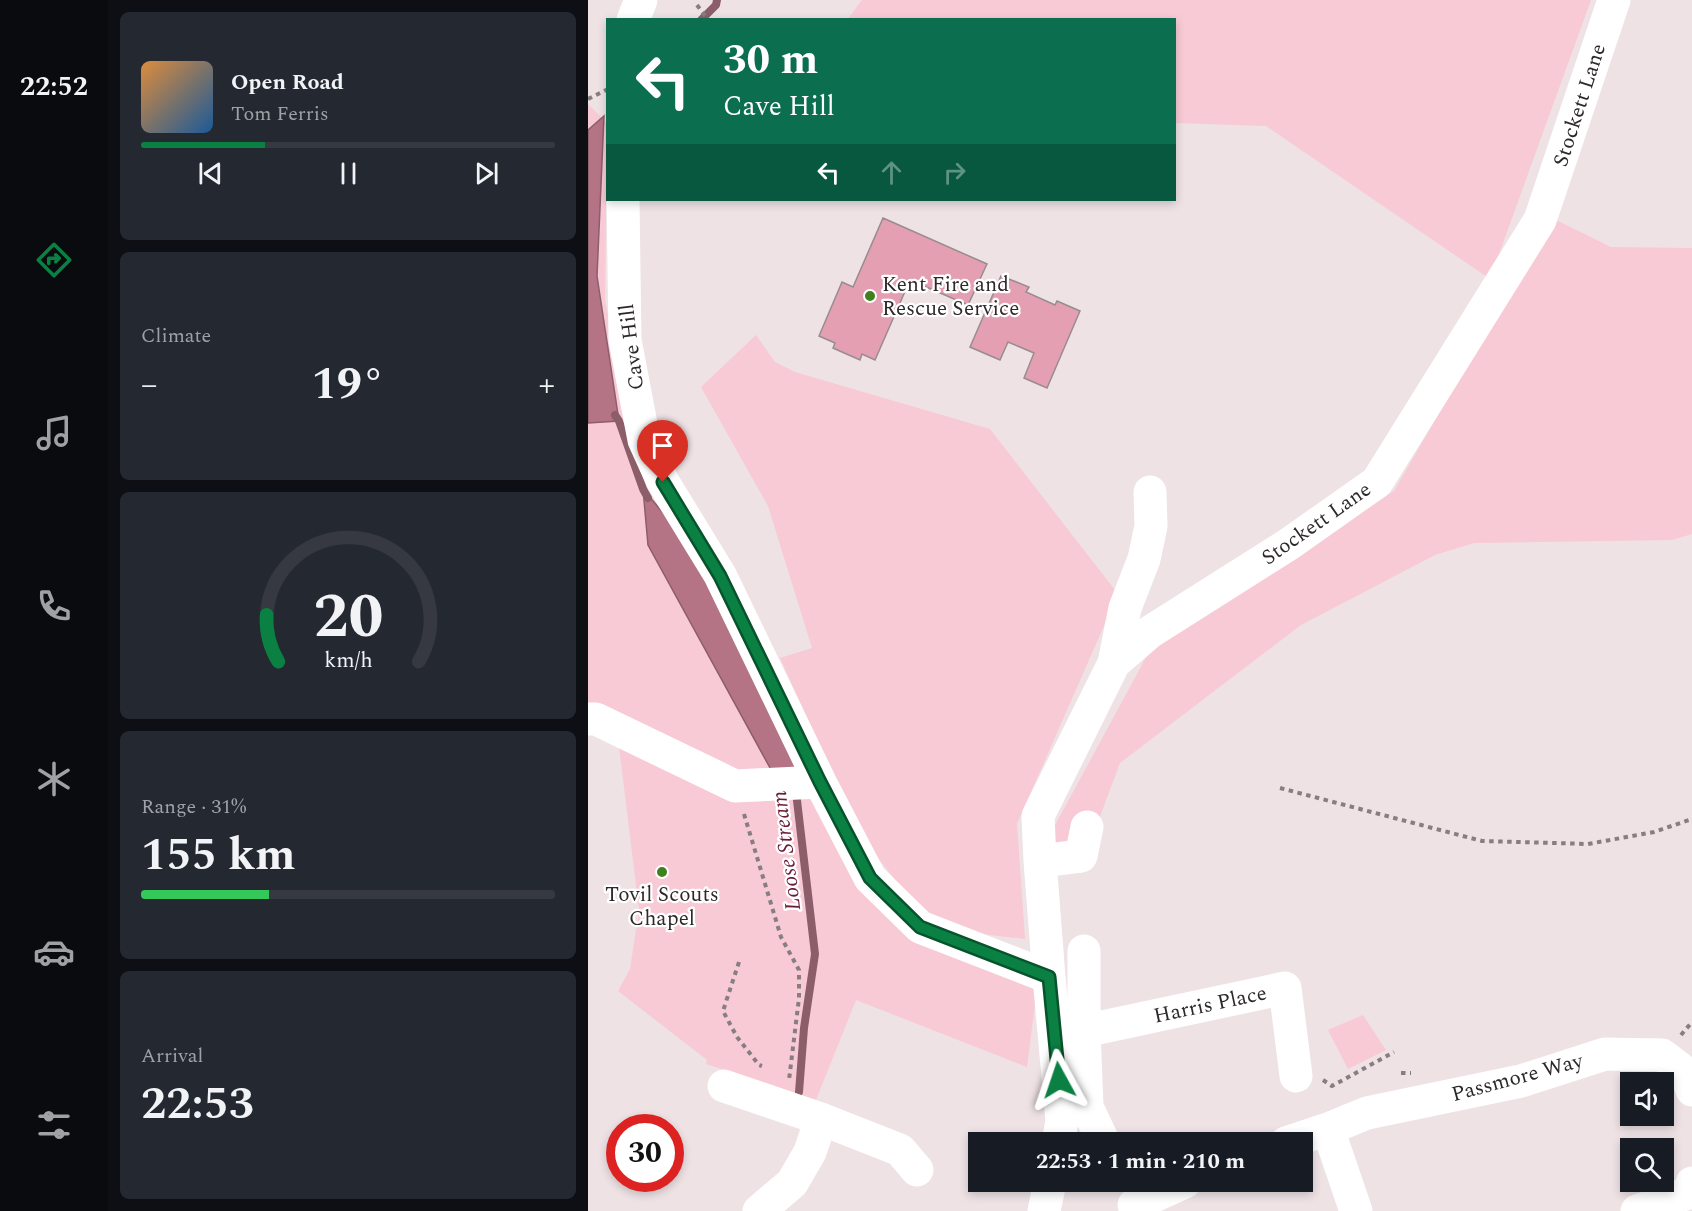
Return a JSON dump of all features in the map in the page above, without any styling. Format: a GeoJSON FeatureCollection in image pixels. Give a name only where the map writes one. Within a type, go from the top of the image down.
{"type":"FeatureCollection","features":[{"type":"Feature","properties":{"kind":"street"},"geometry":{"type":"LineString","coordinates":[[634,18],[641,0]]}},
{"type":"Feature","properties":{"kind":"street","name":"Stockett Lane"},"geometry":{"type":"LineString","coordinates":[[1060,1132],[1062,1121],[1038,816],[1114,663],[1150,632],[1289,544],[1377,482],[1540,220],[1614,0]]}},
{"type":"Feature","properties":{"kind":"street","name":"Cave Hill"},"geometry":{"type":"LineString","coordinates":[[623,201],[625,340],[644,440],[663,482],[720,576],[820,782],[870,878],[920,927],[1049,977]]}},
{"type":"Feature","properties":{"kind":"street"},"geometry":{"type":"LineString","coordinates":[[1114,663],[1125,608],[1144,560],[1152,526],[1150,492]]}},
{"type":"Feature","properties":{"kind":"street"},"geometry":{"type":"LineString","coordinates":[[588,719],[596,719],[750,785],[820,782]]}},
{"type":"Feature","properties":{"kind":"street"},"geometry":{"type":"LineString","coordinates":[[1040,861],[1081,856],[1087,827]]}},
{"type":"Feature","properties":{"kind":"street"},"geometry":{"type":"LineString","coordinates":[[1084,951],[1087,1107],[1099,1132]]}},
{"type":"Feature","properties":{"kind":"street","name":"Harris Place"},"geometry":{"type":"LineString","coordinates":[[1084,1031],[1284,988],[1296,1076]]}},
{"type":"Feature","properties":{"kind":"street","name":"Passmore Way"},"geometry":{"type":"LineString","coordinates":[[1313,1134],[1367,1113],[1521,1081],[1605,1053],[1662,1055],[1686,1072],[1692,1089]]}},
{"type":"Feature","properties":{"kind":"street"},"geometry":{"type":"LineString","coordinates":[[724,1086],[900,1150],[917,1170]]}},
{"type":"Feature","properties":{"kind":"street"},"geometry":{"type":"LineString","coordinates":[[759,1211],[792,1183],[810,1152],[807,1115]]}},
{"type":"Feature","properties":{"kind":"street"},"geometry":{"type":"LineString","coordinates":[[1328,1129],[1356,1211]]}},
{"type":"Feature","properties":{"kind":"street"},"geometry":{"type":"LineString","coordinates":[[1637,1211],[1691,1192],[1692,1183]]}},
{"type":"Feature","properties":{"kind":"street"},"geometry":{"type":"LineString","coordinates":[[1044,1211],[1048,1192]]}},
{"type":"Feature","properties":{"kind":"street"},"geometry":{"type":"LineString","coordinates":[[1131,1199],[1153,1192]]}},
{"type":"Feature","properties":{"kind":"path"},"geometry":{"type":"LineString","coordinates":[[697,5],[707,18]]}},
{"type":"Feature","properties":{"kind":"path"},"geometry":{"type":"LineString","coordinates":[[588,99],[606,90]]}},
{"type":"Feature","properties":{"kind":"path"},"geometry":{"type":"LineString","coordinates":[[750,785],[780,937],[799,970],[799,998],[789,1076],[790,1097],[807,1115]]}},
{"type":"Feature","properties":{"kind":"path"},"geometry":{"type":"LineString","coordinates":[[1281,788],[1482,841],[1588,844],[1654,832],[1692,819]]}},
{"type":"Feature","properties":{"kind":"path"},"geometry":{"type":"LineString","coordinates":[[739,962],[723,1011],[737,1037],[759,1065],[769,1069]]}},
{"type":"Feature","properties":{"kind":"path"},"geometry":{"type":"LineString","coordinates":[[1296,1076],[1322,1079],[1332,1086],[1394,1052]]}},
{"type":"Feature","properties":{"kind":"shaded area"},"geometry":{"type":"Polygon","coordinates":[[[862,0],[1591,0],[1490,279],[1266,126],[1176,123],[1176,18],[848,18],[862,0]]]}},
{"type":"Feature","properties":{"kind":"shaded area"},"geometry":{"type":"Polygon","coordinates":[[[588,104],[606,122],[605,300],[629,423],[661,498],[648,545],[886,917],[1037,989],[1027,1067],[856,1000],[816,1100],[706,1064],[707,1060],[618,991],[630,969],[639,910],[616,722],[588,712],[588,104]]]}},
{"type":"Feature","properties":{"kind":"shaded area"},"geometry":{"type":"Polygon","coordinates":[[[604,116],[597,276],[619,421],[588,423],[588,130],[604,116]]]}},
{"type":"Feature","properties":{"kind":"shaded area"},"geometry":{"type":"Polygon","coordinates":[[[1552,218],[1611,247],[1692,248],[1692,534],[1672,540],[1474,543],[1435,555],[1301,625],[1120,763],[1086,854],[1047,840],[1150,650],[1394,491],[1552,218]]]}},
{"type":"Feature","properties":{"kind":"shaded area"},"geometry":{"type":"Polygon","coordinates":[[[756,335],[775,362],[795,372],[990,429],[1118,594],[1017,824],[1025,939],[955,931],[915,905],[860,835],[780,658],[812,648],[768,506],[701,387],[756,335]]]}},
{"type":"Feature","properties":{"kind":"shaded area"},"geometry":{"type":"Polygon","coordinates":[[[643,489],[685,539],[809,774],[775,777],[648,545],[643,489]]]}},
{"type":"Feature","properties":{"kind":"shaded area"},"geometry":{"type":"Polygon","coordinates":[[[1363,1015],[1386,1050],[1348,1069],[1328,1030],[1363,1015]]]}},
{"type":"Feature","properties":{"kind":"building","name":"Kent Fire and Rescue Service"},"geometry":{"type":"Polygon","coordinates":[[[883,218],[987,264],[968,305],[910,280],[875,360],[862,354],[860,360],[833,348],[835,343],[819,336],[842,282],[853,287],[883,218]]]}},
{"type":"Feature","properties":{"kind":"building","name":"Kent Fire and Rescue Service"},"geometry":{"type":"Polygon","coordinates":[[[1001,276],[1029,287],[1026,292],[1055,305],[1057,301],[1080,311],[1047,388],[1024,378],[1034,353],[1008,342],[1000,360],[970,347],[1001,276]]]}},
{"type":"Feature","properties":{"kind":"waterway","name":"Loose Stream"},"geometry":{"type":"LineString","coordinates":[[703,18],[716,5],[717,0]]}},
{"type":"Feature","properties":{"kind":"waterway","name":"Loose Stream"},"geometry":{"type":"LineString","coordinates":[[615,415],[648,498]]}},
{"type":"Feature","properties":{"kind":"waterway","name":"Loose Stream"},"geometry":{"type":"LineString","coordinates":[[796,792],[815,954],[804,1028],[799,1092]]}},
{"type":"Feature","properties":{"kind":"place","name":"Kent Fire and Rescue Service"},"geometry":{"type":"Point","coordinates":[870,296]}},
{"type":"Feature","properties":{"kind":"place","name":"Tovil Scouts Chapel"},"geometry":{"type":"Point","coordinates":[662,872]}},
{"type":"Feature","properties":{"kind":"route"},"geometry":{"type":"LineString","coordinates":[[663,482],[720,576],[820,782],[870,878],[920,927],[1049,977],[1059,1080]]}}]}
